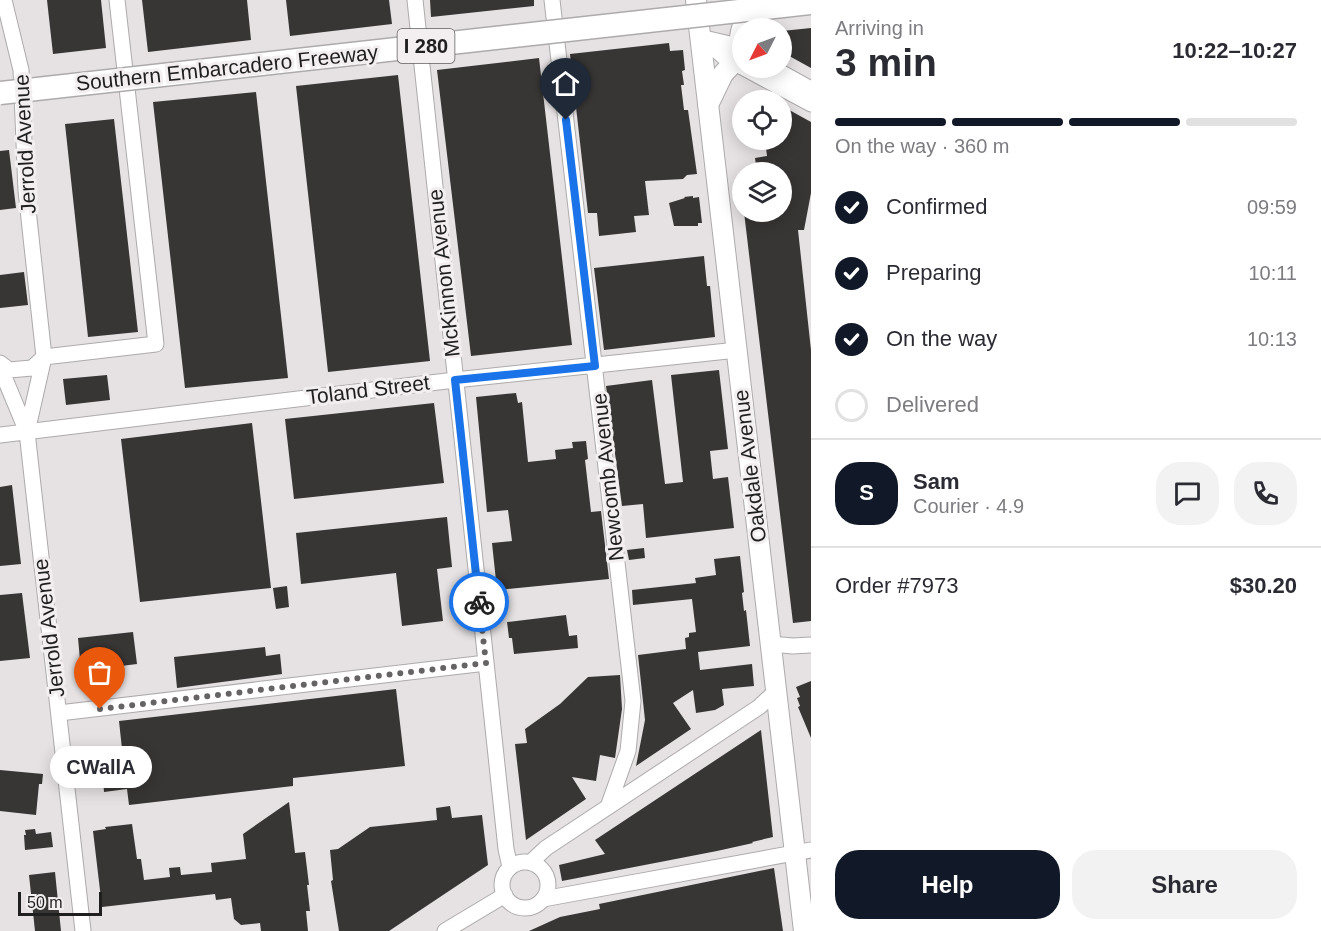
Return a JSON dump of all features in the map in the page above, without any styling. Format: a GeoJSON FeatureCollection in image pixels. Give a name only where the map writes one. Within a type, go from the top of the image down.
{"type":"FeatureCollection","features":[{"type":"Feature","properties":{"kind":"highway","name":"Southern Embarcadero Freeway"},"geometry":{"type":"LineString","coordinates":[[0,85],[65,80],[780,0]]}},
{"type":"Feature","properties":{"kind":"highway","name":"Southern Embarcadero Freeway"},"geometry":{"type":"LineString","coordinates":[[0,93],[811,2]]}},
{"type":"Feature","properties":{"kind":"main road","name":"Oakdale Avenue"},"geometry":{"type":"LineString","coordinates":[[697,7],[770,644],[803,852],[804,931]]}},
{"type":"Feature","properties":{"kind":"main road"},"geometry":{"type":"LineString","coordinates":[[708,105],[723,74],[732,66]]}},
{"type":"Feature","properties":{"kind":"street","name":"Jerrold Avenue"},"geometry":{"type":"LineString","coordinates":[[4,0],[18,55],[22,90],[26,191],[44,357],[27,432]]}},
{"type":"Feature","properties":{"kind":"street"},"geometry":{"type":"LineString","coordinates":[[0,365],[9,370],[32,368],[44,357],[156,344],[117,0]]}},
{"type":"Feature","properties":{"kind":"street","name":"McKinnon Avenue"},"geometry":{"type":"LineString","coordinates":[[415,0],[506,849],[510,867]]}},
{"type":"Feature","properties":{"kind":"street","name":"Newcomb Avenue"},"geometry":{"type":"LineString","coordinates":[[552,0],[633,702],[628,751],[608,807]]}},
{"type":"Feature","properties":{"kind":"street"},"geometry":{"type":"LineString","coordinates":[[0,93],[556,31],[697,7],[751,9],[811,2]]}},
{"type":"Feature","properties":{"kind":"street"},"geometry":{"type":"LineString","coordinates":[[743,18],[751,9]]}},
{"type":"Feature","properties":{"kind":"street"},"geometry":{"type":"LineString","coordinates":[[701,37],[724,57],[732,58]]}},
{"type":"Feature","properties":{"kind":"street"},"geometry":{"type":"LineString","coordinates":[[770,78],[811,104]]}},
{"type":"Feature","properties":{"kind":"street"},"geometry":{"type":"LineString","coordinates":[[792,78],[811,88]]}},
{"type":"Feature","properties":{"kind":"street","name":"Toland Street"},"geometry":{"type":"LineString","coordinates":[[0,435],[455,380],[737,350]]}},
{"type":"Feature","properties":{"kind":"street","name":"Jerrold Avenue"},"geometry":{"type":"LineString","coordinates":[[0,365],[27,432],[83,931]]}},
{"type":"Feature","properties":{"kind":"street"},"geometry":{"type":"LineString","coordinates":[[770,644],[811,645]]}},
{"type":"Feature","properties":{"kind":"street"},"geometry":{"type":"LineString","coordinates":[[59,713],[486,663]]}},
{"type":"Feature","properties":{"kind":"street"},"geometry":{"type":"LineString","coordinates":[[531,862],[546,848],[759,707],[776,691]]}},
{"type":"Feature","properties":{"kind":"street"},"geometry":{"type":"LineString","coordinates":[[543,899],[803,852]]}},
{"type":"Feature","properties":{"kind":"street"},"geometry":{"type":"LineString","coordinates":[[524,861],[531,862],[538,866],[547,878],[547,893],[538,904],[523,908],[509,902],[502,880],[510,867],[524,861]]}},
{"type":"Feature","properties":{"kind":"street"},"geometry":{"type":"LineString","coordinates":[[445,931],[505,895]]}},
{"type":"Feature","properties":{"kind":"building"},"geometry":{"type":"Polygon","coordinates":[[[47,0],[101,0],[106,48],[53,54],[47,0]]]}},
{"type":"Feature","properties":{"kind":"building"},"geometry":{"type":"Polygon","coordinates":[[[142,0],[247,0],[251,40],[148,52],[142,0]]]}},
{"type":"Feature","properties":{"kind":"building"},"geometry":{"type":"Polygon","coordinates":[[[286,0],[389,0],[392,24],[290,36],[286,0]]]}},
{"type":"Feature","properties":{"kind":"building"},"geometry":{"type":"Polygon","coordinates":[[[430,0],[534,0],[534,6],[431,17],[430,0]]]}},
{"type":"Feature","properties":{"kind":"building"},"geometry":{"type":"Polygon","coordinates":[[[811,28],[811,68],[792,58],[792,30],[811,28]]]}},
{"type":"Feature","properties":{"kind":"building"},"geometry":{"type":"Polygon","coordinates":[[[669,43],[670,51],[683,50],[685,70],[682,71],[684,85],[681,85],[684,110],[688,110],[697,174],[687,175],[683,179],[645,181],[649,215],[634,216],[636,232],[599,236],[597,213],[588,213],[570,54],[669,43]]]}},
{"type":"Feature","properties":{"kind":"building"},"geometry":{"type":"Polygon","coordinates":[[[539,58],[572,345],[471,356],[437,70],[539,58]]]}},
{"type":"Feature","properties":{"kind":"building"},"geometry":{"type":"Polygon","coordinates":[[[398,75],[430,361],[328,372],[296,86],[398,75]]]}},
{"type":"Feature","properties":{"kind":"building"},"geometry":{"type":"Polygon","coordinates":[[[256,92],[288,378],[185,388],[153,102],[256,92]]]}},
{"type":"Feature","properties":{"kind":"building"},"geometry":{"type":"Polygon","coordinates":[[[792,112],[811,122],[811,193],[804,230],[798,230],[811,350],[811,621],[793,623],[745,222],[792,222],[792,162],[756,162],[755,158],[767,156],[766,150],[792,150],[792,112]]]}},
{"type":"Feature","properties":{"kind":"building"},"geometry":{"type":"Polygon","coordinates":[[[114,119],[138,332],[88,337],[65,124],[114,119]]]}},
{"type":"Feature","properties":{"kind":"building"},"geometry":{"type":"Polygon","coordinates":[[[9,150],[16,208],[0,210],[0,151],[9,150]]]}},
{"type":"Feature","properties":{"kind":"building"},"geometry":{"type":"Polygon","coordinates":[[[693,196],[693,198],[699,197],[702,223],[698,223],[698,226],[674,226],[669,203],[693,196]]]}},
{"type":"Feature","properties":{"kind":"building"},"geometry":{"type":"Polygon","coordinates":[[[704,256],[707,286],[710,286],[715,337],[604,350],[594,268],[704,256]]]}},
{"type":"Feature","properties":{"kind":"building"},"geometry":{"type":"Polygon","coordinates":[[[24,272],[28,305],[0,308],[0,275],[24,272]]]}},
{"type":"Feature","properties":{"kind":"building"},"geometry":{"type":"Polygon","coordinates":[[[719,370],[728,449],[710,451],[713,479],[728,477],[734,528],[646,538],[643,504],[622,506],[606,386],[652,380],[665,484],[683,482],[671,375],[719,370]]]}},
{"type":"Feature","properties":{"kind":"building"},"geometry":{"type":"Polygon","coordinates":[[[107,375],[110,400],[66,405],[63,379],[107,375]]]}},
{"type":"Feature","properties":{"kind":"building"},"geometry":{"type":"Polygon","coordinates":[[[516,393],[518,403],[522,402],[528,462],[556,459],[555,450],[573,448],[572,442],[586,441],[588,459],[585,460],[591,512],[601,511],[609,579],[497,590],[492,543],[512,541],[508,510],[487,512],[476,397],[516,393]]]}},
{"type":"Feature","properties":{"kind":"building"},"geometry":{"type":"Polygon","coordinates":[[[434,403],[444,483],[294,499],[285,419],[434,403]]]}},
{"type":"Feature","properties":{"kind":"building"},"geometry":{"type":"Polygon","coordinates":[[[252,423],[271,588],[140,602],[121,439],[252,423]]]}},
{"type":"Feature","properties":{"kind":"building"},"geometry":{"type":"Polygon","coordinates":[[[12,485],[21,564],[0,566],[0,487],[12,485]]]}},
{"type":"Feature","properties":{"kind":"building"},"geometry":{"type":"Polygon","coordinates":[[[447,517],[452,567],[437,569],[443,621],[402,626],[396,573],[301,584],[296,533],[447,517]]]}},
{"type":"Feature","properties":{"kind":"building"},"geometry":{"type":"Polygon","coordinates":[[[644,548],[645,558],[629,560],[627,550],[644,548]]]}},
{"type":"Feature","properties":{"kind":"building"},"geometry":{"type":"Polygon","coordinates":[[[740,556],[744,611],[746,610],[750,646],[698,652],[700,670],[752,664],[754,686],[722,689],[724,705],[715,710],[696,713],[693,690],[673,703],[691,729],[636,766],[645,720],[638,655],[686,649],[685,638],[689,637],[689,633],[696,632],[692,599],[633,605],[632,590],[696,583],[695,578],[716,575],[714,559],[740,556]]]}},
{"type":"Feature","properties":{"kind":"building"},"geometry":{"type":"Polygon","coordinates":[[[287,586],[289,607],[276,609],[273,588],[287,586]]]}},
{"type":"Feature","properties":{"kind":"building"},"geometry":{"type":"Polygon","coordinates":[[[22,593],[30,658],[0,661],[0,595],[22,593]]]}},
{"type":"Feature","properties":{"kind":"building"},"geometry":{"type":"Polygon","coordinates":[[[566,615],[569,636],[577,635],[578,648],[514,654],[507,622],[566,615]]]}},
{"type":"Feature","properties":{"kind":"building"},"geometry":{"type":"Polygon","coordinates":[[[133,632],[137,664],[81,671],[78,638],[133,632]]]}},
{"type":"Feature","properties":{"kind":"building"},"geometry":{"type":"Polygon","coordinates":[[[265,647],[266,656],[280,654],[282,674],[177,688],[174,657],[265,647]]]}},
{"type":"Feature","properties":{"kind":"building"},"geometry":{"type":"Polygon","coordinates":[[[620,675],[622,709],[615,758],[600,755],[596,781],[572,777],[586,799],[526,840],[515,744],[527,743],[525,729],[560,704],[588,677],[620,675]]]}},
{"type":"Feature","properties":{"kind":"building"},"geometry":{"type":"Polygon","coordinates":[[[811,681],[811,738],[798,707],[800,706],[797,698],[800,697],[796,687],[811,681]]]}},
{"type":"Feature","properties":{"kind":"building"},"geometry":{"type":"Polygon","coordinates":[[[396,689],[405,766],[293,778],[293,786],[129,805],[127,789],[104,792],[103,779],[125,777],[119,721],[396,689]]]}},
{"type":"Feature","properties":{"kind":"building"},"geometry":{"type":"Polygon","coordinates":[[[761,730],[773,837],[717,851],[562,881],[559,865],[605,854],[595,840],[761,730]]]}},
{"type":"Feature","properties":{"kind":"building"},"geometry":{"type":"Polygon","coordinates":[[[0,770],[43,774],[42,784],[39,784],[36,815],[0,811],[0,770]]]}},
{"type":"Feature","properties":{"kind":"building"},"geometry":{"type":"Polygon","coordinates":[[[289,802],[295,853],[305,852],[310,911],[306,911],[308,931],[261,931],[260,923],[241,925],[234,919],[231,898],[216,900],[215,894],[102,907],[93,831],[106,829],[105,827],[132,824],[137,859],[141,859],[144,880],[170,877],[169,868],[180,867],[181,875],[212,872],[211,863],[246,859],[243,834],[289,802]]]}},
{"type":"Feature","properties":{"kind":"building"},"geometry":{"type":"Polygon","coordinates":[[[450,806],[452,818],[482,815],[488,865],[389,931],[339,931],[331,881],[333,880],[330,850],[338,849],[370,827],[437,820],[436,808],[450,806]]]}},
{"type":"Feature","properties":{"kind":"building"},"geometry":{"type":"Polygon","coordinates":[[[35,829],[36,834],[51,832],[53,847],[25,850],[25,830],[35,829]]]}},
{"type":"Feature","properties":{"kind":"building"},"geometry":{"type":"Polygon","coordinates":[[[774,868],[783,931],[529,931],[560,917],[600,909],[599,904],[774,868]]]}},
{"type":"Feature","properties":{"kind":"building"},"geometry":{"type":"Polygon","coordinates":[[[55,872],[61,931],[35,931],[29,875],[55,872]]]}},
{"type":"Feature","properties":{"kind":"way so far"},"geometry":{"type":"LineString","coordinates":[[100,709],[486,663],[479,602]]}},
{"type":"Feature","properties":{"kind":"place","name":"CWallA"},"geometry":{"type":"Point","coordinates":[100,709]}},
{"type":"Feature","properties":{"kind":"route"},"geometry":{"type":"LineString","coordinates":[[479,602],[455,380],[595,366],[566,120]]}}]}
